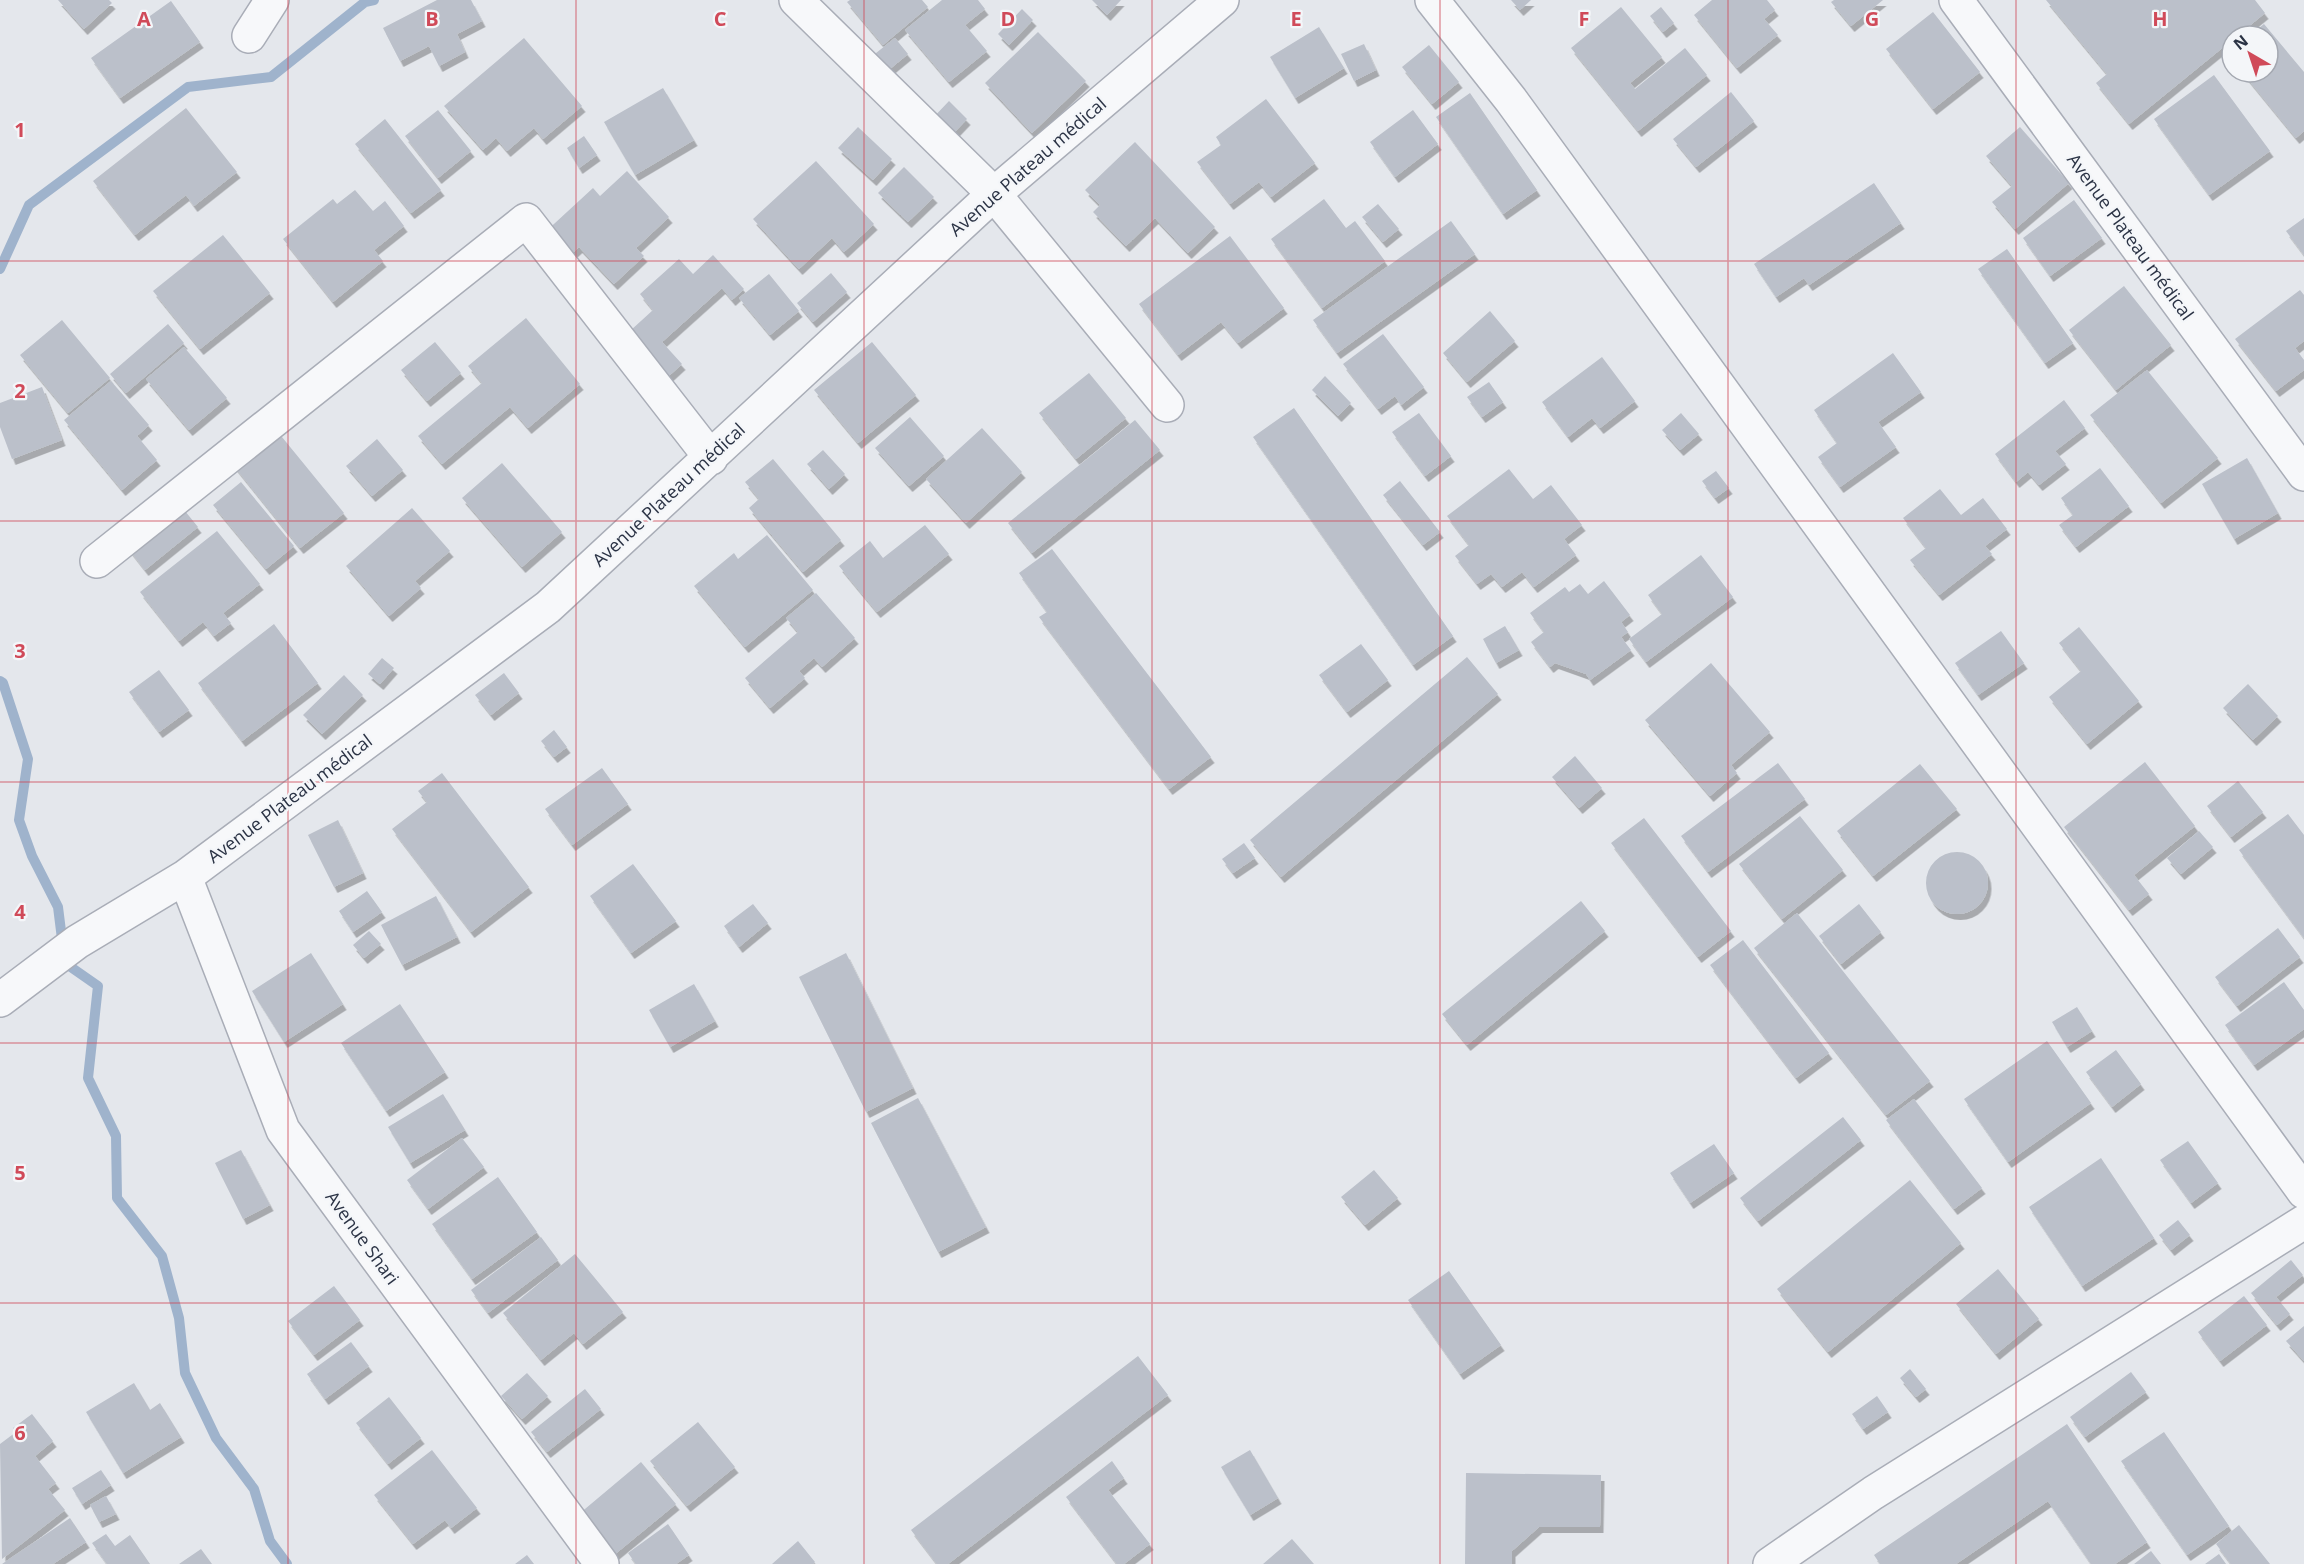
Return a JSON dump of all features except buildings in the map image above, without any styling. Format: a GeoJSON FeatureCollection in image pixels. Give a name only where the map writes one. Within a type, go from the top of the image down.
{"type":"FeatureCollection","features":[{"type":"Feature","properties":{"kind":"street"},"geometry":{"type":"LineString","coordinates":[[249,36],[272,0]]}},
{"type":"Feature","properties":{"kind":"street"},"geometry":{"type":"LineString","coordinates":[[796,0],[994,194],[1167,405]]}},
{"type":"Feature","properties":{"kind":"street","name":"Avenue Plateau médical"},"geometry":{"type":"LineString","coordinates":[[0,1000],[77,942],[184,877],[548,607],[994,194],[1222,0]]}},
{"type":"Feature","properties":{"kind":"street"},"geometry":{"type":"LineString","coordinates":[[1432,0],[1518,109],[2304,1192]]}},
{"type":"Feature","properties":{"kind":"street","name":"Avenue Plateau médical"},"geometry":{"type":"LineString","coordinates":[[1956,0],[2304,474]]}},
{"type":"Feature","properties":{"kind":"street"},"geometry":{"type":"LineString","coordinates":[[97,561],[526,220],[711,458]]}},
{"type":"Feature","properties":{"kind":"street","name":"Avenue Shari"},"geometry":{"type":"LineString","coordinates":[[184,877],[283,1130],[602,1564]]}},
{"type":"Feature","properties":{"kind":"street"},"geometry":{"type":"LineString","coordinates":[[1770,1564],[1873,1493],[2304,1222]]}},
{"type":"Feature","properties":{"kind":"waterway"},"geometry":{"type":"LineString","coordinates":[[0,269],[29,205],[188,87],[271,77],[365,2],[374,0]]}},
{"type":"Feature","properties":{"kind":"waterway"},"geometry":{"type":"LineString","coordinates":[[0,681],[3,683],[28,759],[19,820],[32,856],[58,907],[65,963],[98,986],[88,1078],[116,1136],[117,1198],[162,1256],[179,1318],[185,1373],[216,1438],[254,1489],[270,1541],[287,1564]]}}]}
